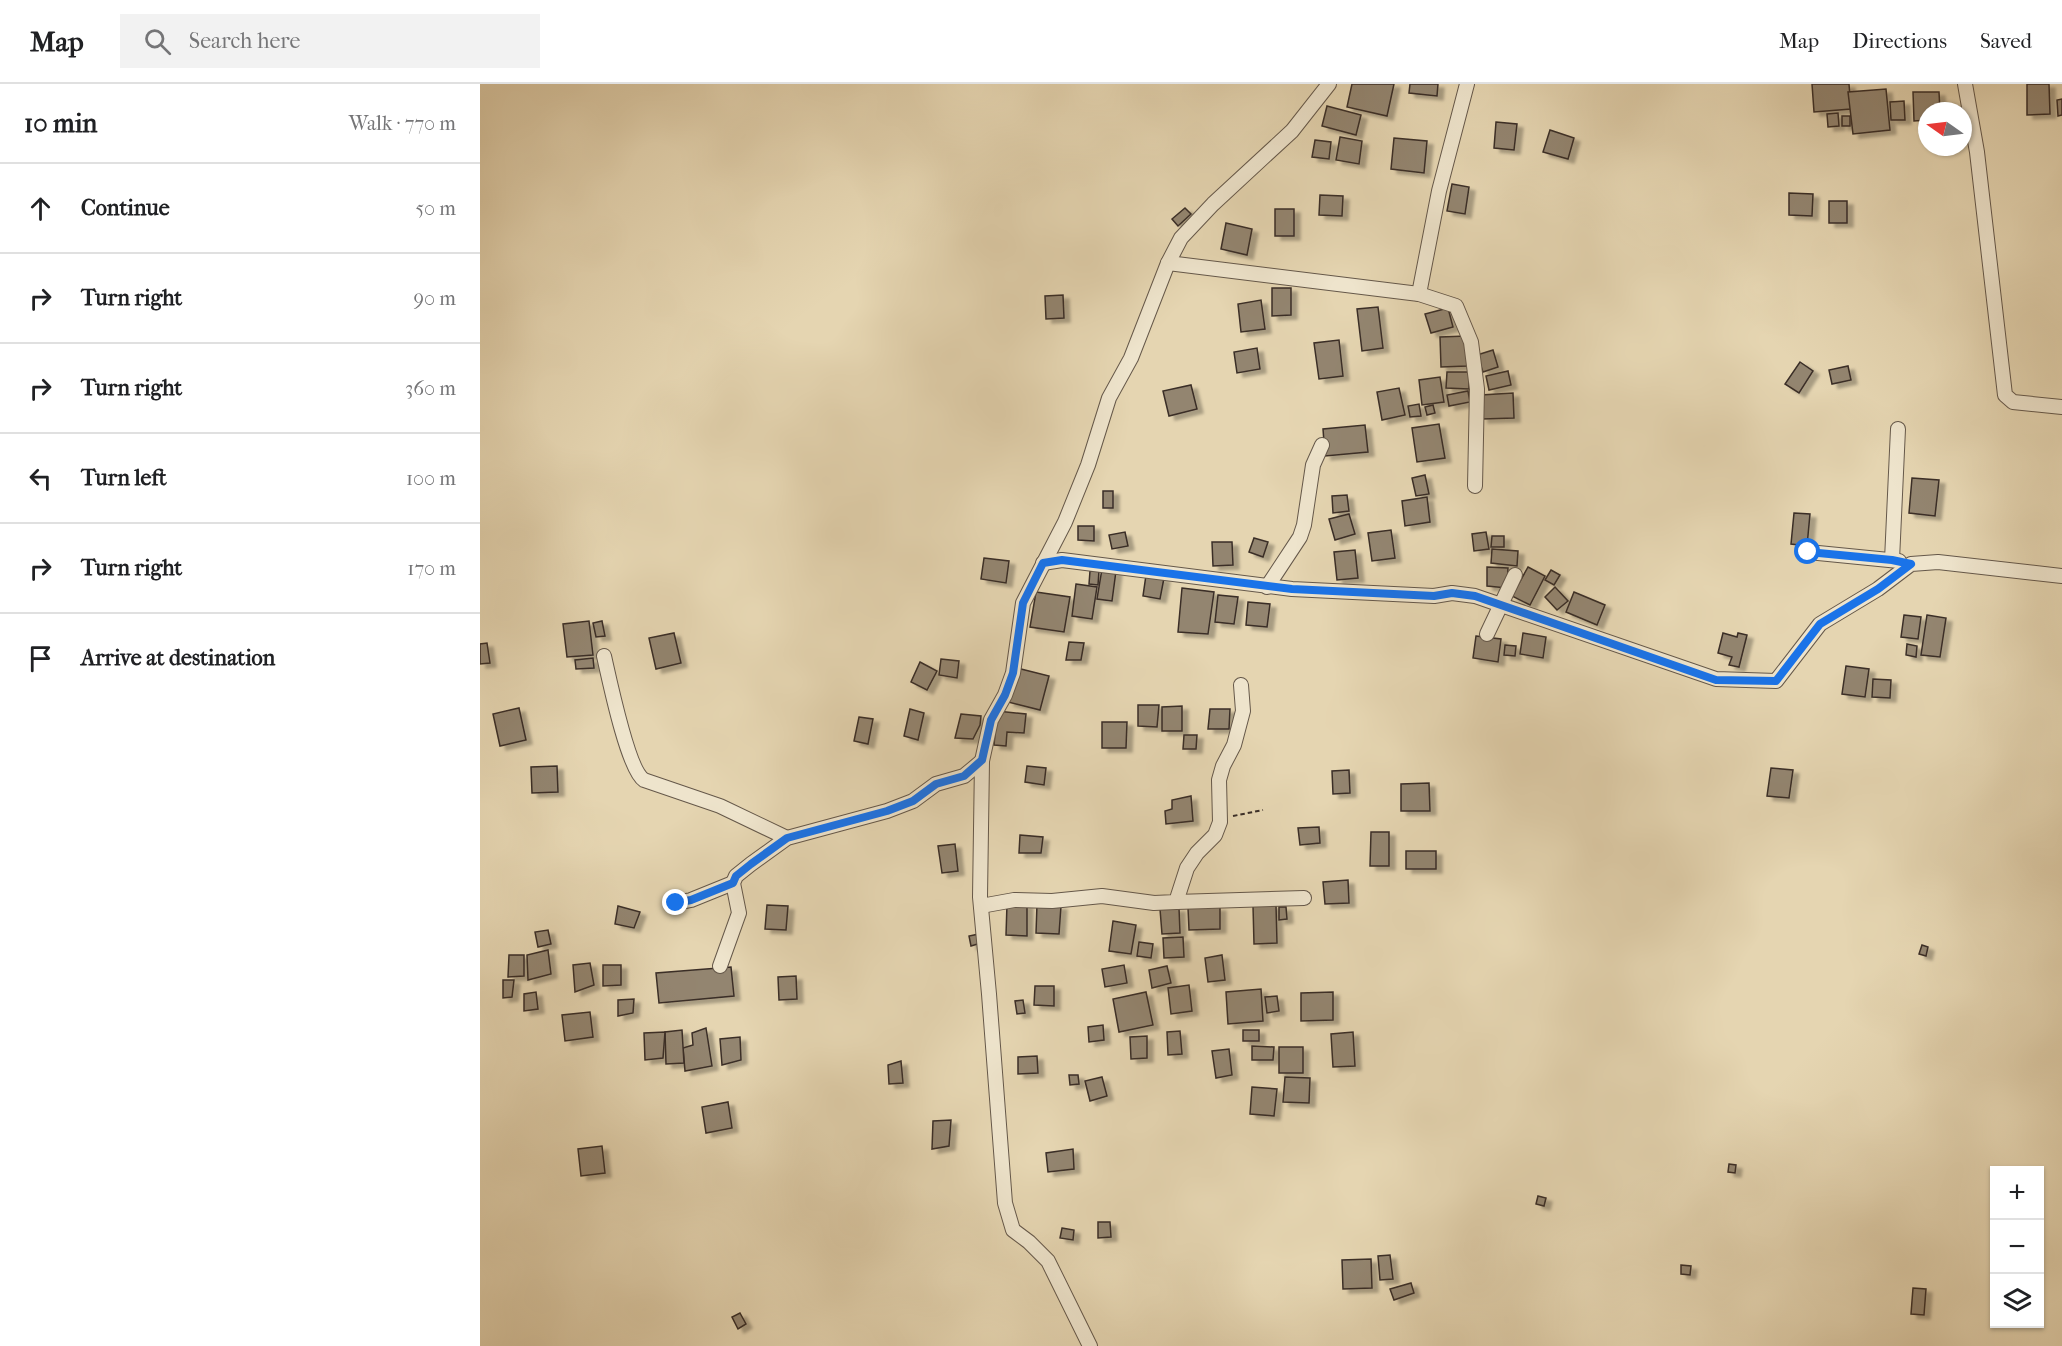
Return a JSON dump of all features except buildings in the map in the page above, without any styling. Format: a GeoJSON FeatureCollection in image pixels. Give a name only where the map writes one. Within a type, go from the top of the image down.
{"type":"FeatureCollection","features":[{"type":"Feature","properties":{"kind":"street"},"geometry":{"type":"LineString","coordinates":[[1090,1346],[1048,1261],[1013,1230],[1005,1203],[981,906],[982,760],[991,720],[1005,695],[1013,673],[1023,603],[1065,522],[1088,465],[1109,399],[1131,358],[1168,263],[1181,238],[1213,204],[1292,132],[1329,84]]}},
{"type":"Feature","properties":{"kind":"street"},"geometry":{"type":"LineString","coordinates":[[1419,294],[1439,191],[1467,84]]}},
{"type":"Feature","properties":{"kind":"street"},"geometry":{"type":"LineString","coordinates":[[1965,84],[1977,152],[2005,395],[2013,402],[2062,406]]}},
{"type":"Feature","properties":{"kind":"street"},"geometry":{"type":"LineString","coordinates":[[1168,263],[1419,294],[1456,306],[1471,342],[1477,389],[1475,486]]}},
{"type":"Feature","properties":{"kind":"street"},"geometry":{"type":"LineString","coordinates":[[1892,560],[1898,429]]}},
{"type":"Feature","properties":{"kind":"street"},"geometry":{"type":"LineString","coordinates":[[1267,587],[1300,537],[1304,525],[1313,465],[1322,445]]}},
{"type":"Feature","properties":{"kind":"street"},"geometry":{"type":"LineString","coordinates":[[1808,552],[1911,564],[1938,562],[2062,576]]}},
{"type":"Feature","properties":{"kind":"street"},"geometry":{"type":"LineString","coordinates":[[1043,563],[1062,560],[1267,587],[1397,593],[1414,596],[1452,593],[1475,596],[1716,680],[1776,681],[1820,624],[1878,589],[1911,564]]}},
{"type":"Feature","properties":{"kind":"street"},"geometry":{"type":"LineString","coordinates":[[1487,634],[1515,575]]}},
{"type":"Feature","properties":{"kind":"street"},"geometry":{"type":"LineString","coordinates":[[604,656],[616,711],[638,776],[720,806],[787,838]]}},
{"type":"Feature","properties":{"kind":"street"},"geometry":{"type":"LineString","coordinates":[[1176,902],[1187,868],[1197,853],[1215,835],[1220,822],[1219,780],[1223,766],[1234,745],[1243,711],[1241,685]]}},
{"type":"Feature","properties":{"kind":"street"},"geometry":{"type":"LineString","coordinates":[[720,966],[739,912],[733,883],[736,876],[751,864],[787,838],[887,811],[913,801],[936,784],[964,776],[982,760]]}},
{"type":"Feature","properties":{"kind":"street"},"geometry":{"type":"LineString","coordinates":[[676,903],[691,900],[733,883]]}},
{"type":"Feature","properties":{"kind":"street"},"geometry":{"type":"LineString","coordinates":[[981,906],[1014,900],[1052,901],[1102,896],[1154,903],[1304,898]]}},
{"type":"Feature","properties":{"kind":"path"},"geometry":{"type":"LineString","coordinates":[[1220,822],[1229,817],[1263,810]]}},
{"type":"Feature","properties":{"kind":"route"},"geometry":{"type":"LineString","coordinates":[[676,903],[691,900],[733,883],[736,876],[787,838],[887,811],[913,801],[936,784],[964,776],[982,760],[991,720],[1005,695],[1013,673],[1023,603],[1043,563],[1062,560],[1292,589],[1397,593],[1414,596],[1452,593],[1475,596],[1716,680],[1776,681],[1820,624],[1878,589],[1911,564],[1808,552]]}}]}
